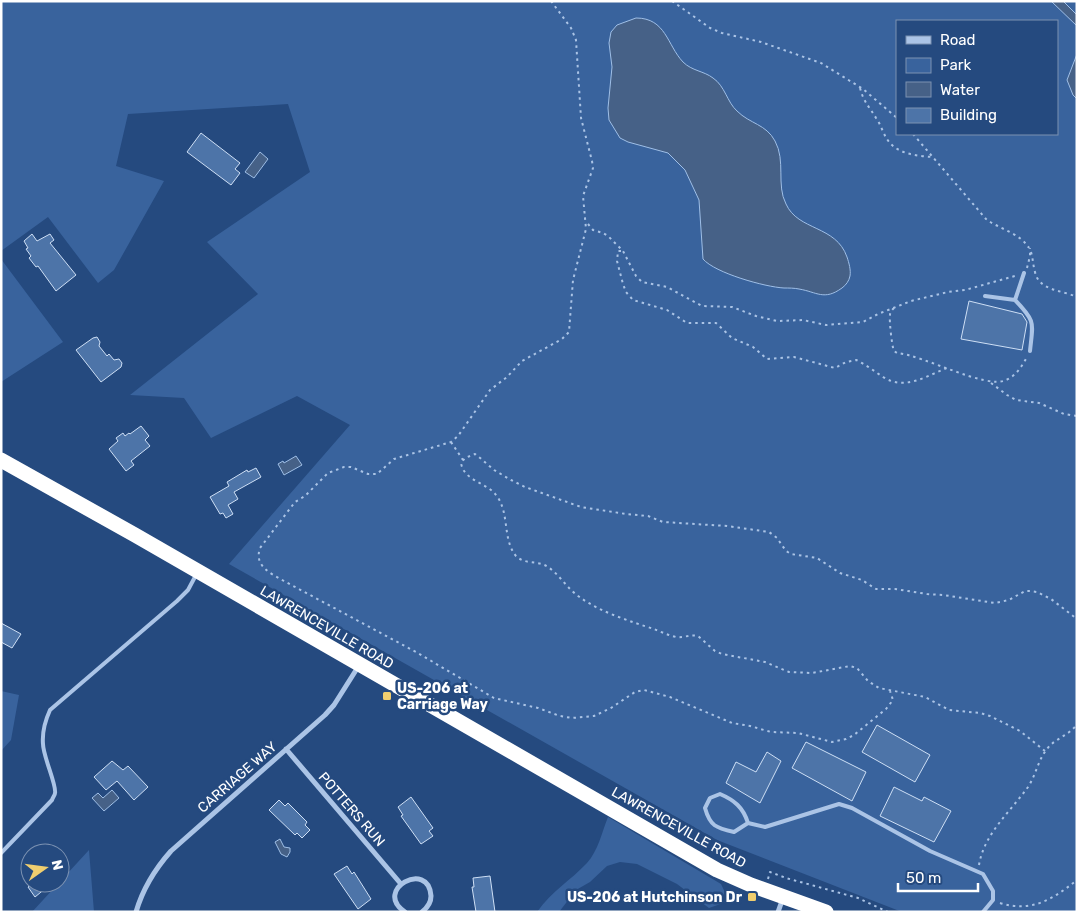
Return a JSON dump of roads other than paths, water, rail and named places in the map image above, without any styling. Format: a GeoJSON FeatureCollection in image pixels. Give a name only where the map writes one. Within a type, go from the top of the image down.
{"type":"FeatureCollection","features":[{"type":"Feature","properties":{"kind":"highway","name":"LAWRENCEVILLE ROAD"},"geometry":{"type":"LineString","coordinates":[[1,460],[198,571],[717,870],[764,890],[826,912]]}},
{"type":"Feature","properties":{"kind":"street","name":"CARRIAGE WAY"},"geometry":{"type":"LineString","coordinates":[[136,912],[146,886],[159,865],[171,851],[334,704],[360,664]]}},
{"type":"Feature","properties":{"kind":"street","name":"POTTERS RUN"},"geometry":{"type":"LineString","coordinates":[[286,749],[401,884]]}},
{"type":"Feature","properties":{"kind":"street"},"geometry":{"type":"LineString","coordinates":[[405,912],[396,901],[396,894],[405,880],[416,878],[426,884],[431,894],[429,904],[422,912]]}},
{"type":"Feature","properties":{"kind":"street"},"geometry":{"type":"LineString","coordinates":[[778,912],[783,897]]}},
{"type":"Feature","properties":{"kind":"lane"},"geometry":{"type":"LineString","coordinates":[[1015,300],[1024,273]]}},
{"type":"Feature","properties":{"kind":"lane"},"geometry":{"type":"LineString","coordinates":[[985,296],[1015,300],[1028,314],[1033,323],[1030,351]]}},
{"type":"Feature","properties":{"kind":"lane"},"geometry":{"type":"LineString","coordinates":[[1,853],[52,800],[56,793],[43,744],[46,719],[50,710],[188,590],[198,571]]}},
{"type":"Feature","properties":{"kind":"lane"},"geometry":{"type":"LineString","coordinates":[[720,794],[734,800],[745,812],[748,822],[734,832],[717,828],[708,819],[705,808],[710,798],[720,794]]}},
{"type":"Feature","properties":{"kind":"lane"},"geometry":{"type":"LineString","coordinates":[[748,822],[765,827],[839,804],[852,808],[930,851],[983,874],[993,890],[993,900],[983,912]]}},
{"type":"Feature","properties":{"kind":"water"},"geometry":{"type":"Polygon","coordinates":[[[1051,1],[1063,1],[1077,15],[1077,26],[1051,1]]]}},
{"type":"Feature","properties":{"kind":"water"},"geometry":{"type":"Polygon","coordinates":[[[636,18],[654,22],[660,27],[683,62],[717,81],[737,111],[771,135],[780,157],[783,197],[786,204],[799,219],[835,239],[847,257],[850,276],[842,288],[825,295],[765,285],[729,274],[703,259],[699,200],[685,170],[668,153],[620,138],[609,120],[608,108],[612,67],[609,43],[611,32],[617,25],[636,18]]]}},
{"type":"Feature","properties":{"kind":"water"},"geometry":{"type":"Polygon","coordinates":[[[1077,54],[1077,99],[1073,95],[1067,80],[1077,54]]]}},
{"type":"Feature","properties":{"kind":"water"},"geometry":{"type":"Polygon","coordinates":[[[260,152],[268,159],[254,178],[245,172],[260,152]]]}},
{"type":"Feature","properties":{"kind":"water"},"geometry":{"type":"Polygon","coordinates":[[[296,456],[302,465],[284,475],[278,464],[283,461],[284,463],[296,456]]]}},
{"type":"Feature","properties":{"kind":"water"},"geometry":{"type":"Polygon","coordinates":[[[112,790],[119,798],[104,811],[92,798],[98,793],[103,798],[112,790]]]}},
{"type":"Feature","properties":{"kind":"water"},"geometry":{"type":"Polygon","coordinates":[[[280,839],[284,847],[290,848],[287,857],[281,854],[275,842],[280,839]]]}},
{"type":"Feature","properties":{"kind":"place","name":"US-206 at Carriage Way"},"geometry":{"type":"Point","coordinates":[387,696]}},
{"type":"Feature","properties":{"kind":"place","name":"US-206 at Hutchinson Dr"},"geometry":{"type":"Point","coordinates":[752,897]}}]}
